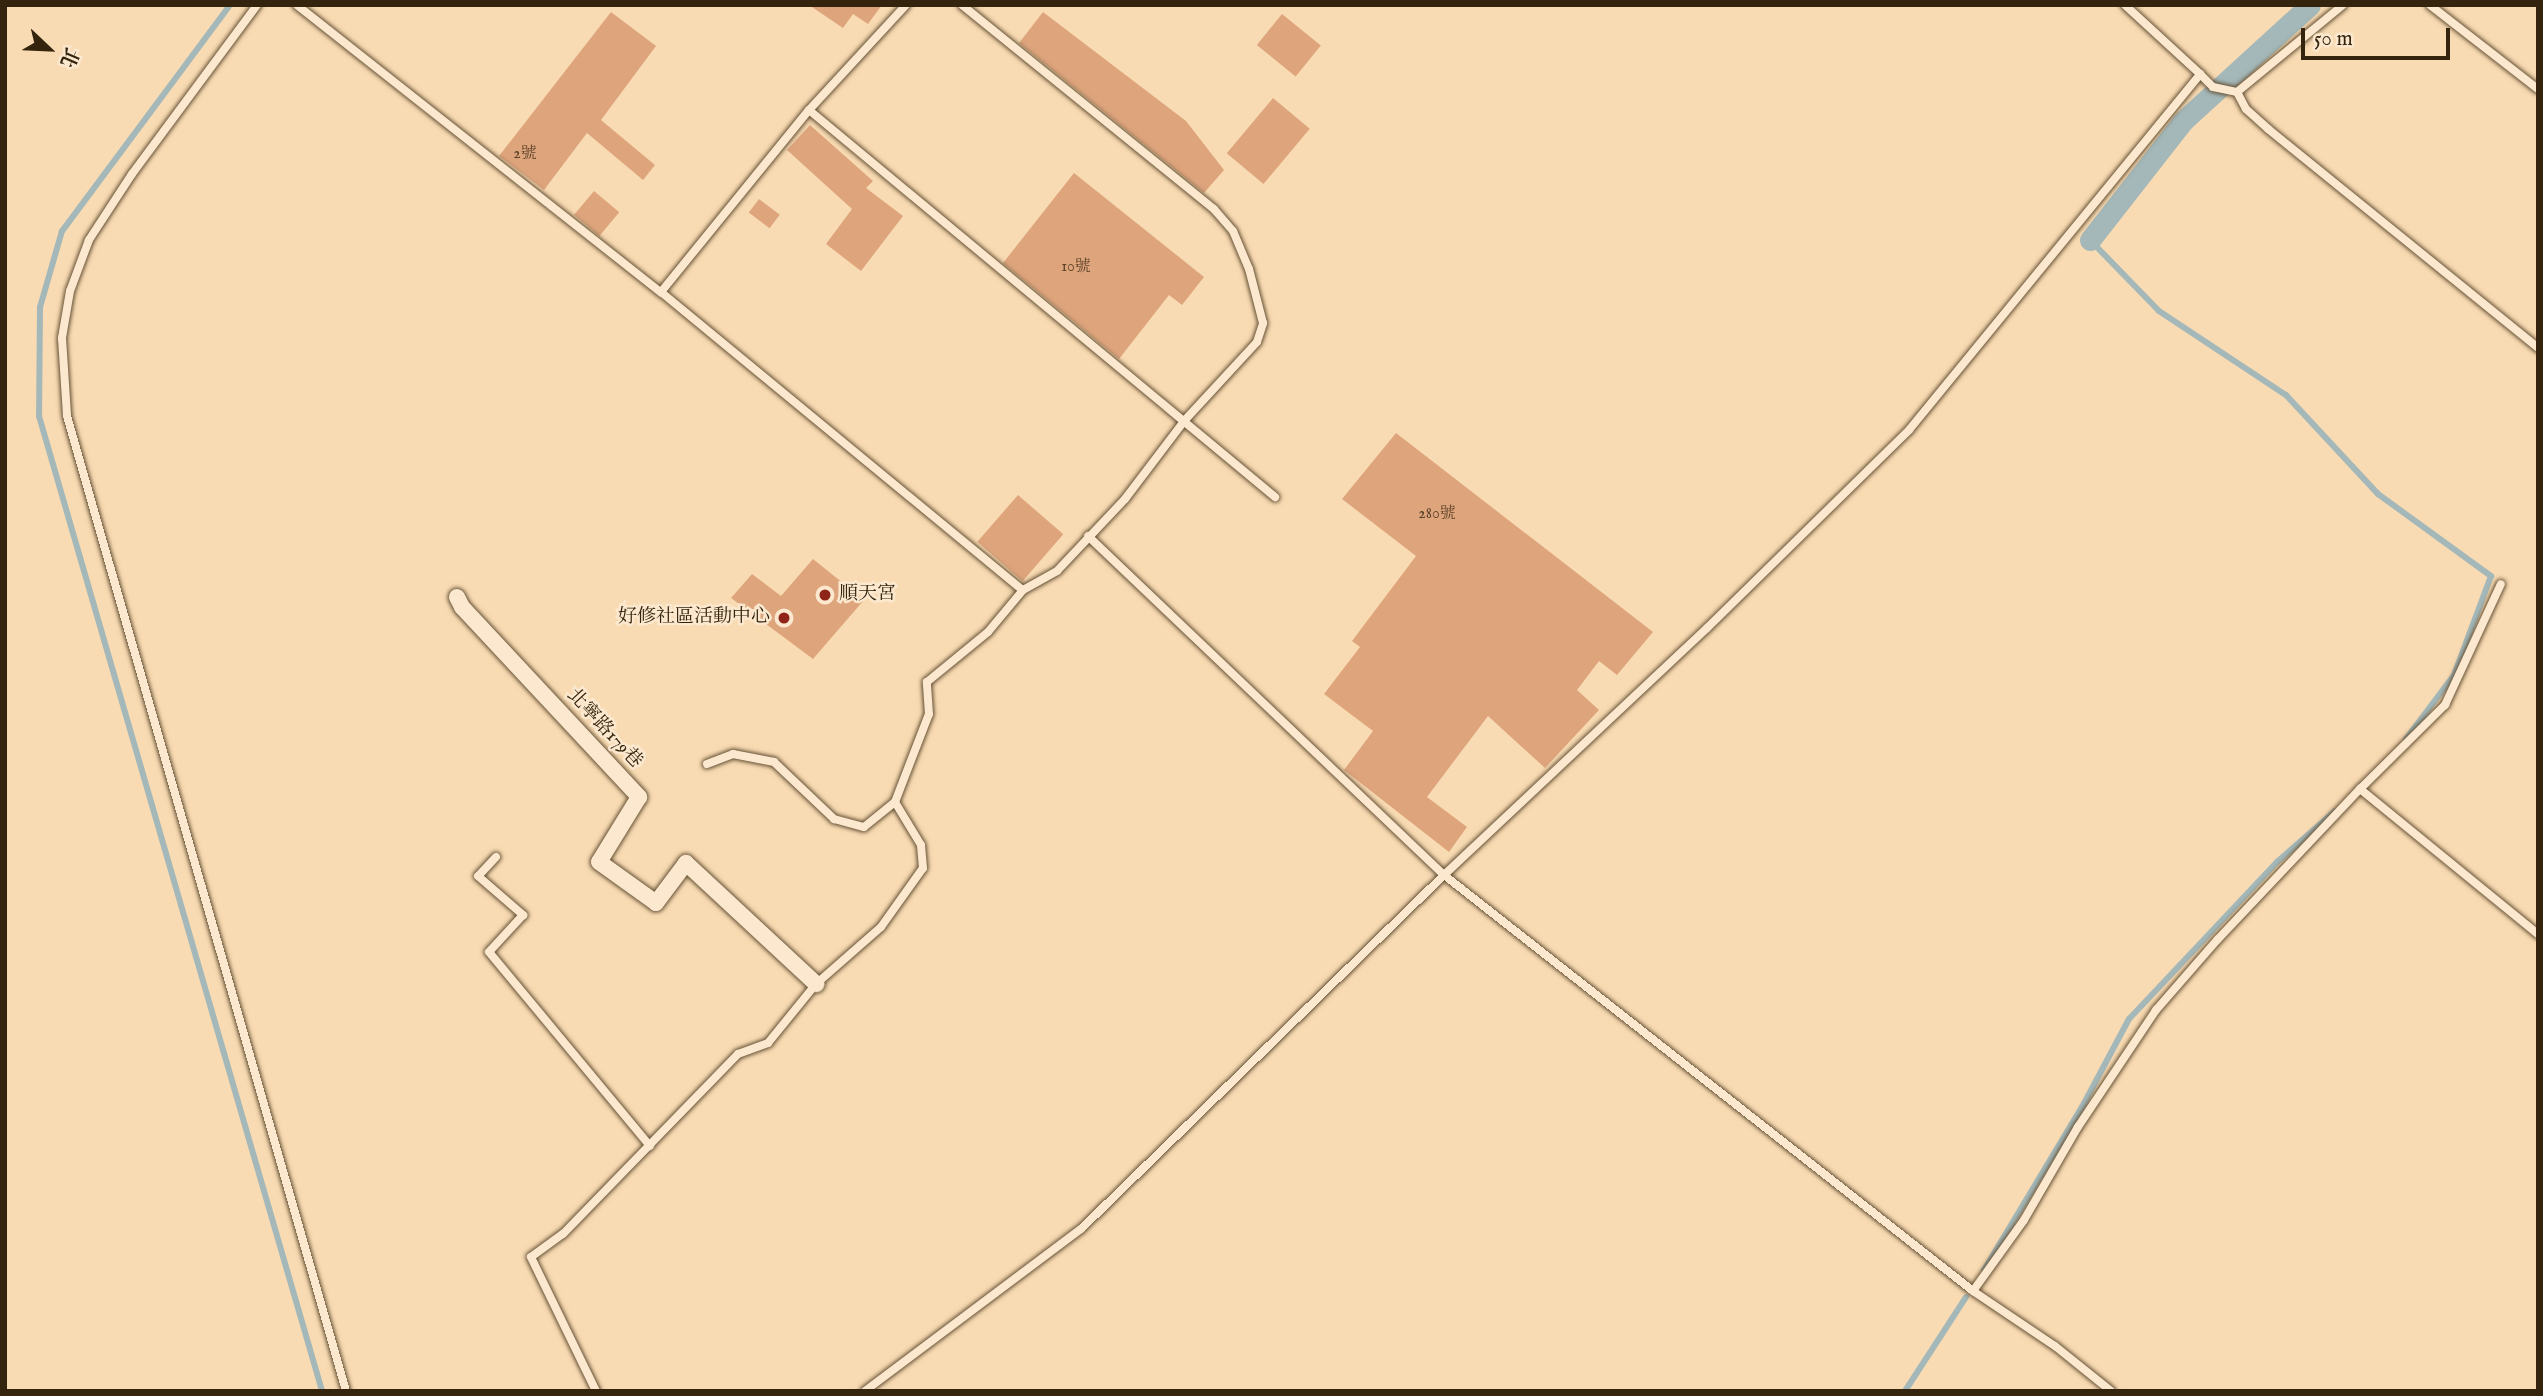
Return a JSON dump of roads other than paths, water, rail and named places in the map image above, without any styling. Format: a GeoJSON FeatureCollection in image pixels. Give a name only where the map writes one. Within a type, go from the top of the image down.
{"type":"FeatureCollection","features":[{"type":"Feature","properties":{"kind":"street","name":"北寧路179巷"},"geometry":{"type":"LineString","coordinates":[[457,597],[462,607],[639,797],[599,862],[656,903],[686,863],[816,984]]}},
{"type":"Feature","properties":{"kind":"lane"},"geometry":{"type":"LineString","coordinates":[[257,5],[132,174],[89,240],[70,291],[62,338],[67,416],[346,1391]]}},
{"type":"Feature","properties":{"kind":"lane"},"geometry":{"type":"LineString","coordinates":[[297,5],[661,292],[1023,590]]}},
{"type":"Feature","properties":{"kind":"lane"},"geometry":{"type":"LineString","coordinates":[[661,292],[809,110],[906,5]]}},
{"type":"Feature","properties":{"kind":"lane"},"geometry":{"type":"LineString","coordinates":[[707,764],[733,754],[774,762],[834,819],[864,827],[895,802],[929,714],[927,682],[988,632],[1023,590],[1057,571],[1125,499],[1185,420],[1257,342],[1263,323],[1249,269],[1233,231],[1214,209],[962,5]]}},
{"type":"Feature","properties":{"kind":"lane"},"geometry":{"type":"LineString","coordinates":[[2125,5],[2213,87],[2232,91],[2246,109],[2268,129],[2538,348]]}},
{"type":"Feature","properties":{"kind":"lane"},"geometry":{"type":"LineString","coordinates":[[2232,91],[2343,5]]}},
{"type":"Feature","properties":{"kind":"lane"},"geometry":{"type":"LineString","coordinates":[[2430,5],[2538,89]]}},
{"type":"Feature","properties":{"kind":"lane"},"geometry":{"type":"LineString","coordinates":[[865,1391],[1081,1229],[1444,875],[1707,628],[1909,430],[2200,74]]}},
{"type":"Feature","properties":{"kind":"lane"},"geometry":{"type":"LineString","coordinates":[[809,110],[1275,497]]}},
{"type":"Feature","properties":{"kind":"lane"},"geometry":{"type":"LineString","coordinates":[[1088,536],[1444,875],[1973,1291],[2055,1346],[2111,1391]]}},
{"type":"Feature","properties":{"kind":"lane"},"geometry":{"type":"LineString","coordinates":[[1973,1291],[2024,1220],[2078,1127],[2155,1010],[2360,789],[2445,705],[2501,584]]}},
{"type":"Feature","properties":{"kind":"lane"},"geometry":{"type":"LineString","coordinates":[[2360,789],[2538,934]]}},
{"type":"Feature","properties":{"kind":"lane"},"geometry":{"type":"LineString","coordinates":[[596,1391],[531,1257],[563,1234],[738,1054],[768,1043],[816,984],[881,927],[923,868],[921,845],[895,802]]}},
{"type":"Feature","properties":{"kind":"lane"},"geometry":{"type":"LineString","coordinates":[[496,857],[478,876],[523,915],[489,952],[650,1146]]}},
{"type":"Feature","properties":{"kind":"waterway"},"geometry":{"type":"LineString","coordinates":[[230,5],[62,231],[40,307],[39,416],[322,1391]]}},
{"type":"Feature","properties":{"kind":"waterway"},"geometry":{"type":"LineString","coordinates":[[2090,240],[2183,121],[2310,5]]}},
{"type":"Feature","properties":{"kind":"waterway"},"geometry":{"type":"LineString","coordinates":[[2090,240],[2159,311],[2286,395],[2378,494],[2491,576],[2454,675],[2406,739]]}},
{"type":"Feature","properties":{"kind":"waterway"},"geometry":{"type":"LineString","coordinates":[[1984,1270],[2082,1107],[2129,1019],[2277,862],[2335,811]]}},
{"type":"Feature","properties":{"kind":"waterway"},"geometry":{"type":"LineString","coordinates":[[1905,1391],[1966,1297]]}},
{"type":"Feature","properties":{"kind":"place","name":"順天宮"},"geometry":{"type":"Point","coordinates":[825,595]}},
{"type":"Feature","properties":{"kind":"place","name":"好修社區活動中心"},"geometry":{"type":"Point","coordinates":[784,618]}}]}
